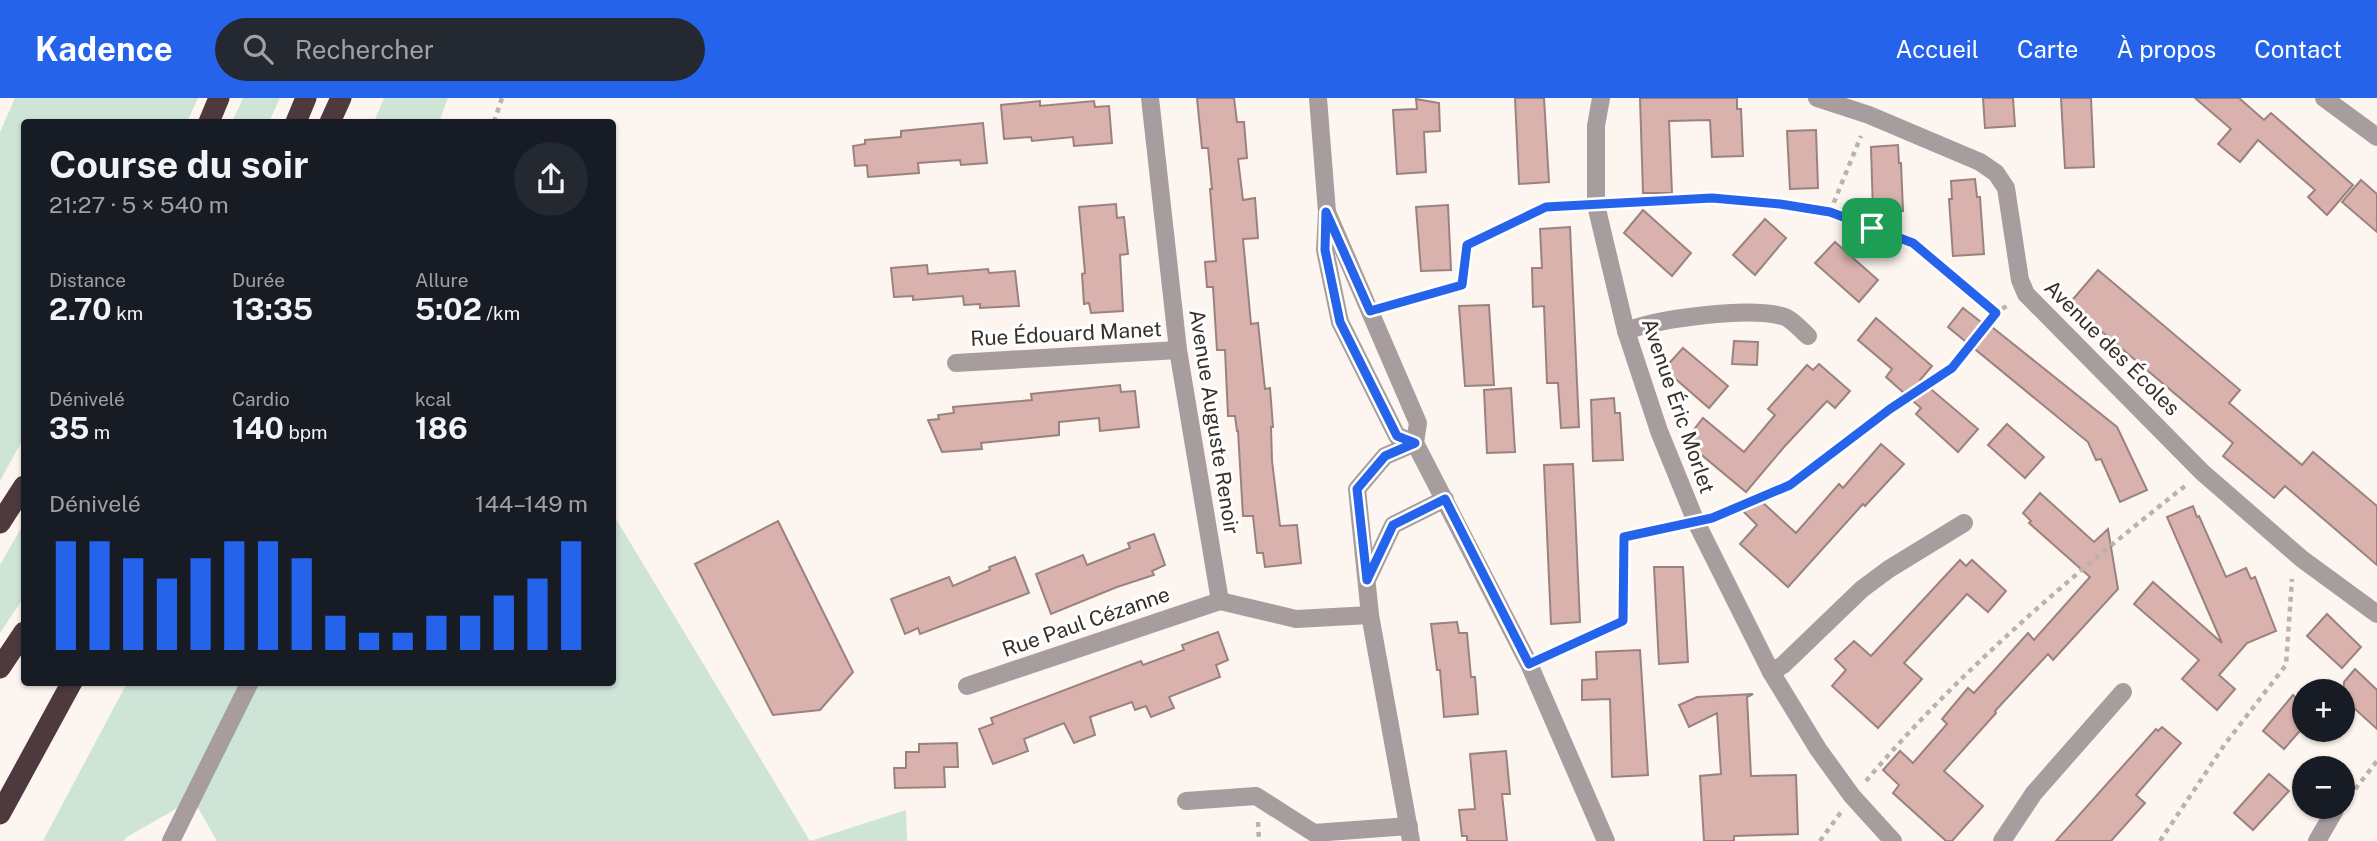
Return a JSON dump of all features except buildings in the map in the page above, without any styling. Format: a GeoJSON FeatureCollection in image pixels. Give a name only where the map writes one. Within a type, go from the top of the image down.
{"type":"FeatureCollection","features":[{"type":"Feature","properties":{"kind":"highway"},"geometry":{"type":"LineString","coordinates":[[210,119],[219,98]]}},
{"type":"Feature","properties":{"kind":"highway"},"geometry":{"type":"LineString","coordinates":[[297,119],[306,98]]}},
{"type":"Feature","properties":{"kind":"highway"},"geometry":{"type":"LineString","coordinates":[[331,119],[341,98]]}},
{"type":"Feature","properties":{"kind":"highway"},"geometry":{"type":"LineString","coordinates":[[0,523],[21,491]]}},
{"type":"Feature","properties":{"kind":"highway"},"geometry":{"type":"LineString","coordinates":[[0,668],[21,636]]}},
{"type":"Feature","properties":{"kind":"highway"},"geometry":{"type":"LineString","coordinates":[[0,814],[70,686]]}},
{"type":"Feature","properties":{"kind":"street","name":"Avenue Auguste Renoir"},"geometry":{"type":"LineString","coordinates":[[1150,98],[1178,350],[1220,601]]}},
{"type":"Feature","properties":{"kind":"street"},"geometry":{"type":"LineString","coordinates":[[1318,98],[1326,212],[1325,250],[1340,322],[1397,436],[1415,443]]}},
{"type":"Feature","properties":{"kind":"street","name":"Avenue Éric Morlet"},"geometry":{"type":"LineString","coordinates":[[1601,98],[1596,126],[1596,205],[1626,331],[1659,431],[1696,522],[1770,672],[1818,749],[1852,796],[1893,841]]}},
{"type":"Feature","properties":{"kind":"street","name":"Avenue des Écoles"},"geometry":{"type":"LineString","coordinates":[[1818,98],[1980,162],[1996,173],[2006,188],[2020,280],[2026,294],[2202,472],[2302,559],[2377,614]]}},
{"type":"Feature","properties":{"kind":"street"},"geometry":{"type":"LineString","coordinates":[[2324,98],[2377,136]]}},
{"type":"Feature","properties":{"kind":"street"},"geometry":{"type":"LineString","coordinates":[[1326,212],[1418,424],[1415,443],[1529,664],[1606,841]]}},
{"type":"Feature","properties":{"kind":"street"},"geometry":{"type":"LineString","coordinates":[[1626,331],[1643,325],[1741,312],[1785,316],[1808,336]]}},
{"type":"Feature","properties":{"kind":"street","name":"Rue Édouard Manet"},"geometry":{"type":"LineString","coordinates":[[956,363],[1178,350]]}},
{"type":"Feature","properties":{"kind":"street"},"geometry":{"type":"LineString","coordinates":[[1186,801],[1256,796],[1314,833],[1410,834],[1370,615],[1357,489],[1385,456],[1415,443]]}},
{"type":"Feature","properties":{"kind":"street"},"geometry":{"type":"LineString","coordinates":[[1367,580],[1393,525],[1445,499]]}},
{"type":"Feature","properties":{"kind":"street"},"geometry":{"type":"LineString","coordinates":[[1770,672],[1783,665],[1862,589],[1889,569],[1964,523]]}},
{"type":"Feature","properties":{"kind":"street"},"geometry":{"type":"LineString","coordinates":[[1220,601],[1296,619],[1370,615]]}},
{"type":"Feature","properties":{"kind":"street","name":"Rue Paul Cézanne"},"geometry":{"type":"LineString","coordinates":[[967,686],[1220,601]]}},
{"type":"Feature","properties":{"kind":"street"},"geometry":{"type":"LineString","coordinates":[[172,841],[248,686]]}},
{"type":"Feature","properties":{"kind":"street"},"geometry":{"type":"LineString","coordinates":[[2002,841],[2034,793],[2123,692]]}},
{"type":"Feature","properties":{"kind":"street"},"geometry":{"type":"LineString","coordinates":[[2317,841],[2331,819]]}},
{"type":"Feature","properties":{"kind":"path"},"geometry":{"type":"LineString","coordinates":[[495,119],[502,98]]}},
{"type":"Feature","properties":{"kind":"path"},"geometry":{"type":"LineString","coordinates":[[1830,212],[1869,116]]}},
{"type":"Feature","properties":{"kind":"path"},"geometry":{"type":"LineString","coordinates":[[1370,311],[1462,285],[1467,245],[1546,207],[1712,198],[1830,212],[1913,243],[1996,313]]}},
{"type":"Feature","properties":{"kind":"path"},"geometry":{"type":"LineString","coordinates":[[1529,664],[1623,621],[1624,537],[1696,522],[1745,505],[1790,485],[1890,409],[1952,368],[1996,313],[2026,294]]}},
{"type":"Feature","properties":{"kind":"path"},"geometry":{"type":"LineString","coordinates":[[1820,841],[1852,796],[1896,745],[1991,648],[2112,543],[2202,472]]}},
{"type":"Feature","properties":{"kind":"path"},"geometry":{"type":"LineString","coordinates":[[2161,841],[2225,744],[2286,665],[2292,578],[2302,559]]}},
{"type":"Feature","properties":{"kind":"path"},"geometry":{"type":"LineString","coordinates":[[2355,787],[2377,761]]}},
{"type":"Feature","properties":{"kind":"green space"},"geometry":{"type":"Polygon","coordinates":[[[15,98],[198,98],[188,119],[21,119],[21,442],[0,481],[0,132],[15,98]]]}},
{"type":"Feature","properties":{"kind":"green space"},"geometry":{"type":"Polygon","coordinates":[[[243,98],[280,98],[270,119],[233,119],[243,98]]]}},
{"type":"Feature","properties":{"kind":"green space"},"geometry":{"type":"Polygon","coordinates":[[[384,98],[448,98],[440,119],[375,119],[384,98]]]}},
{"type":"Feature","properties":{"kind":"green space"},"geometry":{"type":"Polygon","coordinates":[[[616,519],[810,841],[217,841],[193,799],[124,841],[43,841],[125,686],[616,686],[616,519]]]}},
{"type":"Feature","properties":{"kind":"green space"},"geometry":{"type":"Polygon","coordinates":[[[21,528],[21,602],[0,633],[0,565],[21,528]]]}},
{"type":"Feature","properties":{"kind":"green space"},"geometry":{"type":"Polygon","coordinates":[[[906,810],[907,841],[810,841],[906,810]]]}},
{"type":"Feature","properties":{"kind":"route"},"geometry":{"type":"LineString","coordinates":[[1712,198],[1830,212],[1872,228],[1913,243],[1996,313],[1952,368],[1890,409],[1790,485],[1712,518],[1624,537],[1623,621],[1529,664],[1445,499],[1393,525],[1367,580],[1357,489],[1385,456],[1415,443],[1397,436],[1340,322],[1325,250],[1326,212],[1370,311],[1462,285],[1467,245],[1546,207],[1712,198]]}}]}
